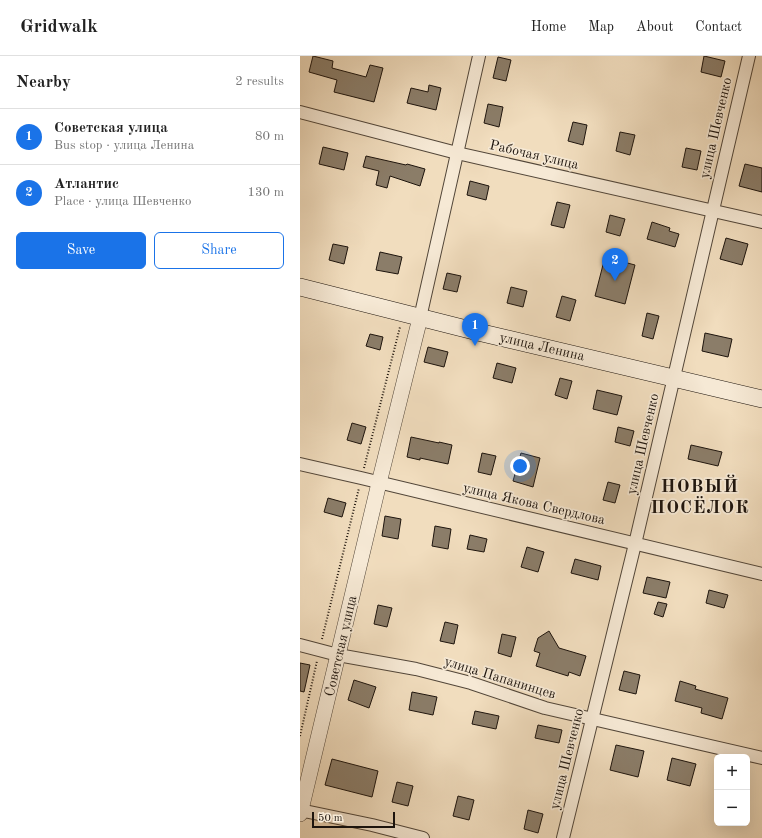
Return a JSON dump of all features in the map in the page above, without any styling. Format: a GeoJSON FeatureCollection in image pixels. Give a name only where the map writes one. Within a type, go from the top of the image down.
{"type":"FeatureCollection","features":[{"type":"Feature","properties":{"kind":"main road","name":"улица Ленина"},"geometry":{"type":"LineString","coordinates":[[300,287],[412,316],[762,399]]}},
{"type":"Feature","properties":{"kind":"street","name":"Советская улица"},"geometry":{"type":"LineString","coordinates":[[300,811],[379,483],[412,316],[457,153],[478,56]]}},
{"type":"Feature","properties":{"kind":"street","name":"улица Шевченко"},"geometry":{"type":"LineString","coordinates":[[563,838],[635,544],[749,56]]}},
{"type":"Feature","properties":{"kind":"street","name":"Рабочая улица"},"geometry":{"type":"LineString","coordinates":[[300,112],[457,153],[762,222]]}},
{"type":"Feature","properties":{"kind":"street","name":"улица Якова Свердлова"},"geometry":{"type":"LineString","coordinates":[[300,464],[762,574]]}},
{"type":"Feature","properties":{"kind":"street","name":"улица Папанинцев"},"geometry":{"type":"LineString","coordinates":[[300,645],[338,655],[416,669],[471,683],[545,708],[762,758]]}},
{"type":"Feature","properties":{"kind":"street"},"geometry":{"type":"LineString","coordinates":[[300,811],[372,825],[423,838]]}},
{"type":"Feature","properties":{"kind":"path"},"geometry":{"type":"LineString","coordinates":[[300,736],[361,478],[412,316]]}},
{"type":"Feature","properties":{"kind":"building"},"geometry":{"type":"Polygon","coordinates":[[[313,56],[333,61],[332,68],[366,77],[370,65],[383,68],[374,102],[334,92],[337,80],[309,72],[313,56]]]}},
{"type":"Feature","properties":{"kind":"building"},"geometry":{"type":"Polygon","coordinates":[[[704,56],[725,61],[721,77],[701,72],[704,56]]]}},
{"type":"Feature","properties":{"kind":"building"},"geometry":{"type":"Polygon","coordinates":[[[498,57],[511,60],[506,81],[493,78],[498,57]]]}},
{"type":"Feature","properties":{"kind":"building"},"geometry":{"type":"Polygon","coordinates":[[[429,85],[441,88],[436,110],[407,103],[411,88],[428,92],[429,85]]]}},
{"type":"Feature","properties":{"kind":"building"},"geometry":{"type":"Polygon","coordinates":[[[488,104],[503,107],[499,127],[484,123],[488,104]]]}},
{"type":"Feature","properties":{"kind":"building"},"geometry":{"type":"Polygon","coordinates":[[[573,122],[587,125],[583,145],[568,141],[573,122]]]}},
{"type":"Feature","properties":{"kind":"building"},"geometry":{"type":"Polygon","coordinates":[[[620,132],[635,135],[630,155],[616,151],[620,132]]]}},
{"type":"Feature","properties":{"kind":"building"},"geometry":{"type":"Polygon","coordinates":[[[323,147],[348,153],[344,170],[319,164],[323,147]]]}},
{"type":"Feature","properties":{"kind":"building"},"geometry":{"type":"Polygon","coordinates":[[[686,148],[701,151],[697,170],[682,167],[686,148]]]}},
{"type":"Feature","properties":{"kind":"building"},"geometry":{"type":"Polygon","coordinates":[[[366,156],[425,169],[420,186],[390,176],[387,188],[376,185],[379,171],[363,167],[366,156]]]}},
{"type":"Feature","properties":{"kind":"building"},"geometry":{"type":"Polygon","coordinates":[[[745,164],[762,168],[762,192],[739,186],[745,164]]]}},
{"type":"Feature","properties":{"kind":"building"},"geometry":{"type":"Polygon","coordinates":[[[470,181],[489,186],[486,200],[467,195],[470,181]]]}},
{"type":"Feature","properties":{"kind":"building"},"geometry":{"type":"Polygon","coordinates":[[[557,202],[570,205],[564,228],[551,225],[557,202]]]}},
{"type":"Feature","properties":{"kind":"building"},"geometry":{"type":"Polygon","coordinates":[[[610,215],[625,219],[620,236],[606,232],[610,215]]]}},
{"type":"Feature","properties":{"kind":"building"},"geometry":{"type":"Polygon","coordinates":[[[652,222],[670,228],[669,231],[679,234],[675,247],[647,239],[652,222]]]}},
{"type":"Feature","properties":{"kind":"building"},"geometry":{"type":"Polygon","coordinates":[[[726,238],[748,244],[742,265],[720,259],[726,238]]]}},
{"type":"Feature","properties":{"kind":"building"},"geometry":{"type":"Polygon","coordinates":[[[333,244],[348,247],[344,264],[329,260],[333,244]]]}},
{"type":"Feature","properties":{"kind":"building"},"geometry":{"type":"Polygon","coordinates":[[[380,252],[402,257],[398,274],[376,270],[380,252]]]}},
{"type":"Feature","properties":{"kind":"building"},"geometry":{"type":"Polygon","coordinates":[[[605,257],[635,265],[625,304],[595,296],[605,257]]]}},
{"type":"Feature","properties":{"kind":"building"},"geometry":{"type":"Polygon","coordinates":[[[447,273],[461,276],[457,292],[443,289],[447,273]]]}},
{"type":"Feature","properties":{"kind":"building"},"geometry":{"type":"Polygon","coordinates":[[[511,287],[527,291],[523,307],[507,303],[511,287]]]}},
{"type":"Feature","properties":{"kind":"building"},"geometry":{"type":"Polygon","coordinates":[[[562,296],[576,300],[570,321],[556,317],[562,296]]]}},
{"type":"Feature","properties":{"kind":"building"},"geometry":{"type":"Polygon","coordinates":[[[647,313],[659,316],[653,339],[642,336],[647,313]]]}},
{"type":"Feature","properties":{"kind":"building"},"geometry":{"type":"Polygon","coordinates":[[[705,333],[732,339],[728,357],[702,351],[705,333]]]}},
{"type":"Feature","properties":{"kind":"building"},"geometry":{"type":"Polygon","coordinates":[[[370,334],[383,337],[380,350],[366,346],[370,334]]]}},
{"type":"Feature","properties":{"kind":"building"},"geometry":{"type":"Polygon","coordinates":[[[428,347],[448,352],[444,367],[424,362],[428,347]]]}},
{"type":"Feature","properties":{"kind":"building"},"geometry":{"type":"Polygon","coordinates":[[[497,363],[516,368],[512,383],[493,378],[497,363]]]}},
{"type":"Feature","properties":{"kind":"building"},"geometry":{"type":"Polygon","coordinates":[[[560,378],[572,381],[567,399],[555,395],[560,378]]]}},
{"type":"Feature","properties":{"kind":"building"},"geometry":{"type":"Polygon","coordinates":[[[597,390],[622,396],[617,415],[593,409],[597,390]]]}},
{"type":"Feature","properties":{"kind":"building"},"geometry":{"type":"Polygon","coordinates":[[[352,423],[366,427],[361,444],[347,440],[352,423]]]}},
{"type":"Feature","properties":{"kind":"building"},"geometry":{"type":"Polygon","coordinates":[[[618,427],[634,431],[630,446],[615,442],[618,427]]]}},
{"type":"Feature","properties":{"kind":"building"},"geometry":{"type":"Polygon","coordinates":[[[411,437],[452,445],[448,464],[420,458],[420,460],[407,457],[411,437]]]}},
{"type":"Feature","properties":{"kind":"building"},"geometry":{"type":"Polygon","coordinates":[[[691,445],[722,452],[718,466],[688,459],[691,445]]]}},
{"type":"Feature","properties":{"kind":"building"},"geometry":{"type":"Polygon","coordinates":[[[482,453],[496,456],[491,475],[478,472],[482,453]]]}},
{"type":"Feature","properties":{"kind":"building"},"geometry":{"type":"Polygon","coordinates":[[[521,453],[540,458],[533,487],[513,481],[521,453]]]}},
{"type":"Feature","properties":{"kind":"building"},"geometry":{"type":"Polygon","coordinates":[[[608,482],[620,485],[615,503],[603,500],[608,482]]]}},
{"type":"Feature","properties":{"kind":"building"},"geometry":{"type":"Polygon","coordinates":[[[328,498],[346,503],[342,517],[324,512],[328,498]]]}},
{"type":"Feature","properties":{"kind":"building"},"geometry":{"type":"Polygon","coordinates":[[[385,516],[401,519],[398,539],[382,536],[385,516]]]}},
{"type":"Feature","properties":{"kind":"building"},"geometry":{"type":"Polygon","coordinates":[[[435,526],[451,529],[448,549],[432,546],[435,526]]]}},
{"type":"Feature","properties":{"kind":"building"},"geometry":{"type":"Polygon","coordinates":[[[470,535],[487,539],[484,552],[467,549],[470,535]]]}},
{"type":"Feature","properties":{"kind":"building"},"geometry":{"type":"Polygon","coordinates":[[[527,547],[544,552],[538,572],[521,567],[527,547]]]}},
{"type":"Feature","properties":{"kind":"building"},"geometry":{"type":"Polygon","coordinates":[[[575,559],[601,566],[598,580],[571,573],[575,559]]]}},
{"type":"Feature","properties":{"kind":"building"},"geometry":{"type":"Polygon","coordinates":[[[647,577],[670,582],[666,598],[643,593],[647,577]]]}},
{"type":"Feature","properties":{"kind":"building"},"geometry":{"type":"Polygon","coordinates":[[[709,590],[728,595],[724,608],[706,603],[709,590]]]}},
{"type":"Feature","properties":{"kind":"building"},"geometry":{"type":"Polygon","coordinates":[[[658,602],[667,604],[663,617],[654,614],[658,602]]]}},
{"type":"Feature","properties":{"kind":"building"},"geometry":{"type":"Polygon","coordinates":[[[378,605],[392,608],[387,627],[374,624],[378,605]]]}},
{"type":"Feature","properties":{"kind":"building"},"geometry":{"type":"Polygon","coordinates":[[[445,622],[458,625],[454,644],[440,641],[445,622]]]}},
{"type":"Feature","properties":{"kind":"building"},"geometry":{"type":"Polygon","coordinates":[[[549,631],[559,648],[586,656],[580,676],[569,672],[568,676],[536,666],[540,653],[534,651],[538,638],[549,631]]]}},
{"type":"Feature","properties":{"kind":"building"},"geometry":{"type":"Polygon","coordinates":[[[502,634],[516,637],[511,657],[498,653],[502,634]]]}},
{"type":"Feature","properties":{"kind":"building"},"geometry":{"type":"Polygon","coordinates":[[[300,663],[310,665],[304,692],[300,691],[300,663]]]}},
{"type":"Feature","properties":{"kind":"building"},"geometry":{"type":"Polygon","coordinates":[[[624,671],[640,675],[636,694],[619,690],[624,671]]]}},
{"type":"Feature","properties":{"kind":"building"},"geometry":{"type":"Polygon","coordinates":[[[354,680],[376,687],[369,708],[348,700],[354,680]]]}},
{"type":"Feature","properties":{"kind":"building"},"geometry":{"type":"Polygon","coordinates":[[[680,681],[696,686],[695,689],[728,698],[722,719],[701,713],[702,708],[675,701],[680,681]]]}},
{"type":"Feature","properties":{"kind":"building"},"geometry":{"type":"Polygon","coordinates":[[[412,692],[437,697],[433,715],[409,710],[412,692]]]}},
{"type":"Feature","properties":{"kind":"building"},"geometry":{"type":"Polygon","coordinates":[[[475,711],[499,716],[496,729],[472,724],[475,711]]]}},
{"type":"Feature","properties":{"kind":"building"},"geometry":{"type":"Polygon","coordinates":[[[538,725],[562,730],[559,743],[535,738],[538,725]]]}},
{"type":"Feature","properties":{"kind":"building"},"geometry":{"type":"Polygon","coordinates":[[[616,745],[644,751],[638,777],[610,770],[616,745]]]}},
{"type":"Feature","properties":{"kind":"building"},"geometry":{"type":"Polygon","coordinates":[[[672,758],[696,764],[690,786],[667,780],[672,758]]]}},
{"type":"Feature","properties":{"kind":"building"},"geometry":{"type":"Polygon","coordinates":[[[332,759],[378,771],[372,797],[325,785],[332,759]]]}},
{"type":"Feature","properties":{"kind":"building"},"geometry":{"type":"Polygon","coordinates":[[[397,782],[413,786],[408,806],[392,802],[397,782]]]}},
{"type":"Feature","properties":{"kind":"building"},"geometry":{"type":"Polygon","coordinates":[[[458,796],[474,800],[469,820],[453,816],[458,796]]]}},
{"type":"Feature","properties":{"kind":"building"},"geometry":{"type":"Polygon","coordinates":[[[528,810],[543,814],[538,833],[524,829],[528,810]]]}},
{"type":"Feature","properties":{"kind":"place","name":"Атлантис"},"geometry":{"type":"Point","coordinates":[615,281]}},
{"type":"Feature","properties":{"kind":"place","name":"Советская улица"},"geometry":{"type":"Point","coordinates":[475,346]}},
{"type":"Feature","properties":{"kind":"district","name":"НОВЫЙ ПОСЁЛОК"},"geometry":{"type":"Point","coordinates":[700,497]}}]}
